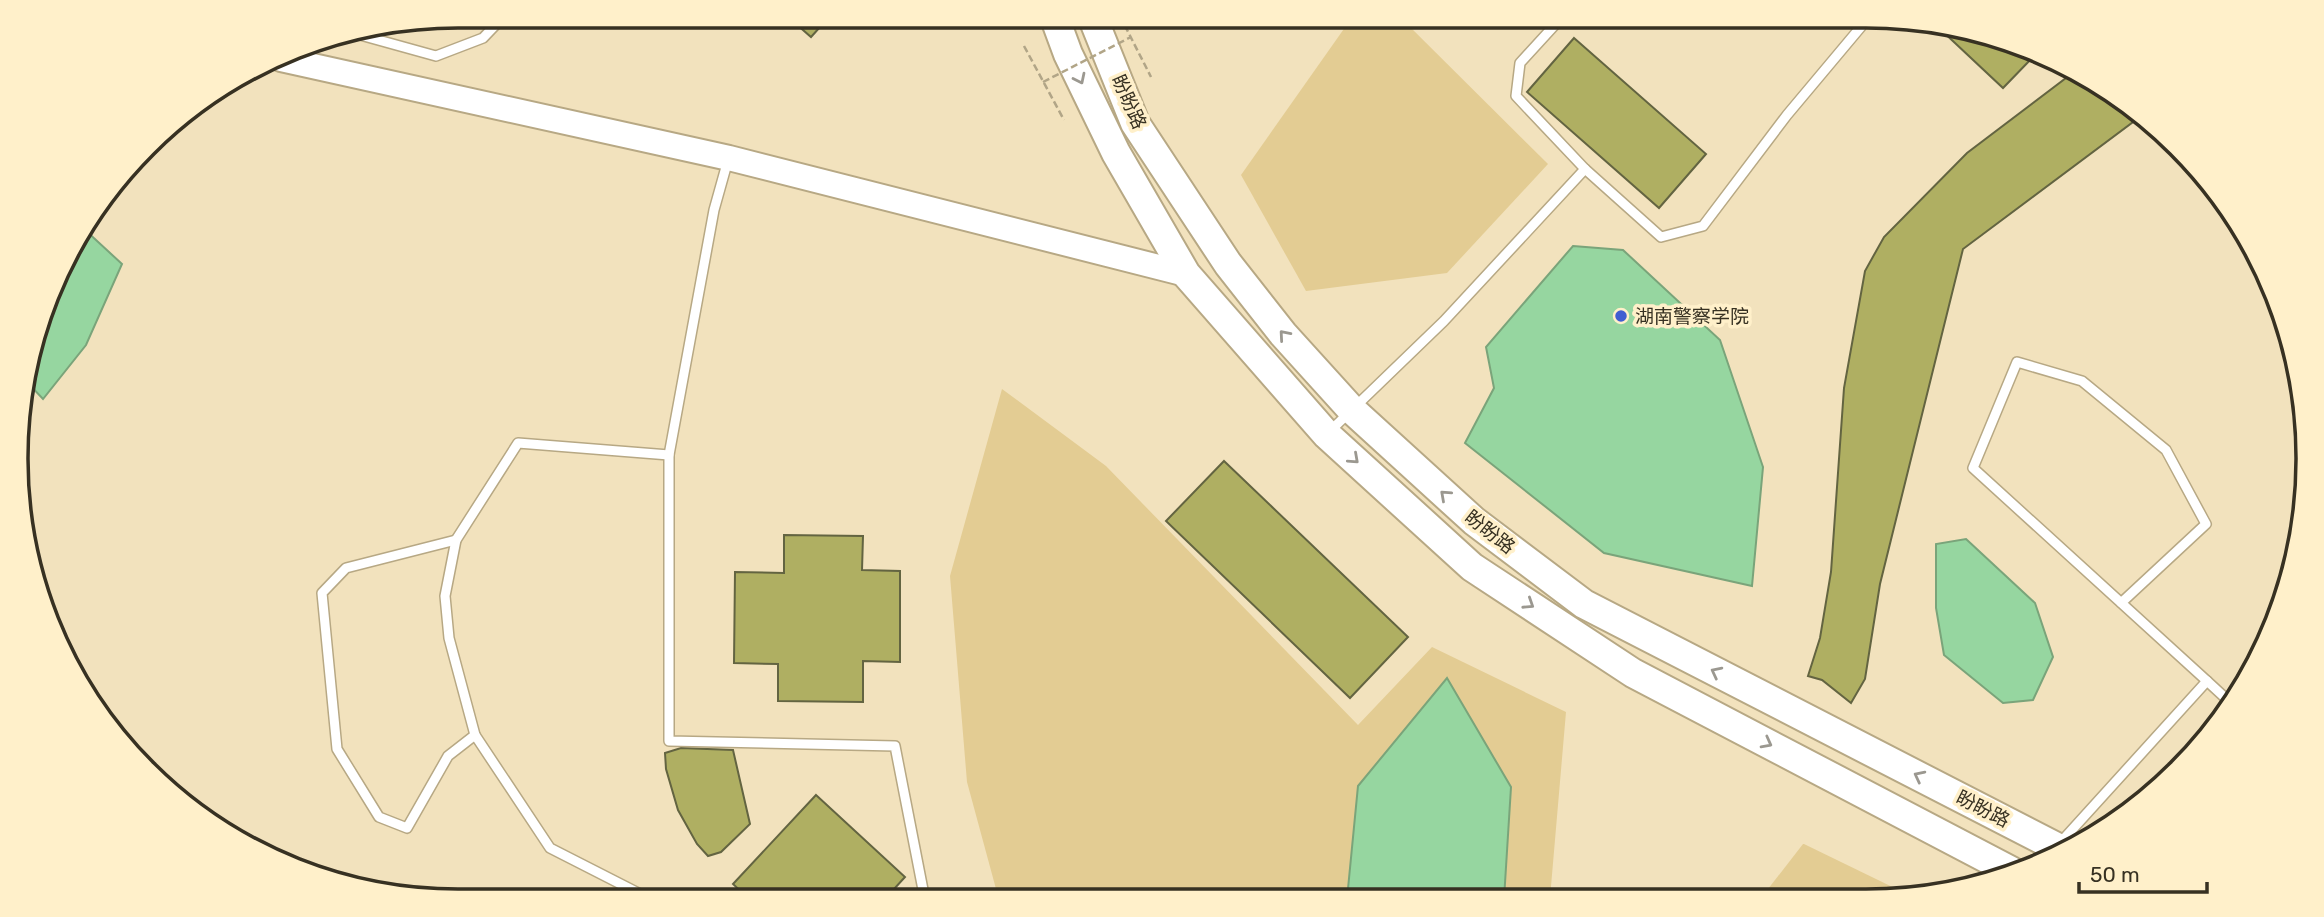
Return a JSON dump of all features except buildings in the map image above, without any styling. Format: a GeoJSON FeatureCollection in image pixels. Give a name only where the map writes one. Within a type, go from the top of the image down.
{"type":"FeatureCollection","features":[{"type":"Feature","properties":{"kind":"main road","name":"盼盼路"},"geometry":{"type":"LineString","coordinates":[[1058,28],[1115,153],[1186,274],[1327,435],[1472,567],[1633,673],[2002,866]]}},
{"type":"Feature","properties":{"kind":"main road","name":"盼盼路"},"geometry":{"type":"LineString","coordinates":[[1097,28],[1135,123],[1228,264],[1283,334],[1351,409],[1474,522],[1584,604],[2054,846]]}},
{"type":"Feature","properties":{"kind":"main road"},"geometry":{"type":"LineString","coordinates":[[293,62],[729,158],[1186,274]]}},
{"type":"Feature","properties":{"kind":"lane"},"geometry":{"type":"LineString","coordinates":[[369,37],[436,56],[483,38],[493,28]]}},
{"type":"Feature","properties":{"kind":"lane"},"geometry":{"type":"LineString","coordinates":[[1552,28],[1520,63],[1516,96],[1585,169],[1661,237],[1703,226],[1787,115],[1860,28]]}},
{"type":"Feature","properties":{"kind":"lane"},"geometry":{"type":"LineString","coordinates":[[729,158],[714,210],[669,456],[669,741],[895,746],[923,889]]}},
{"type":"Feature","properties":{"kind":"lane"},"geometry":{"type":"LineString","coordinates":[[1327,435],[1444,321],[1585,169]]}},
{"type":"Feature","properties":{"kind":"lane"},"geometry":{"type":"LineString","coordinates":[[2121,603],[2206,524],[2166,450],[2082,381],[2017,362],[1973,468],[2121,603],[2224,696]]}},
{"type":"Feature","properties":{"kind":"lane"},"geometry":{"type":"LineString","coordinates":[[630,889],[550,848],[475,735],[449,638],[445,596],[456,540],[518,443],[669,456]]}},
{"type":"Feature","properties":{"kind":"lane"},"geometry":{"type":"LineString","coordinates":[[456,540],[346,568],[322,593],[324,619],[337,749],[379,817],[407,828],[447,756],[475,735]]}},
{"type":"Feature","properties":{"kind":"lane"},"geometry":{"type":"LineString","coordinates":[[2073,836],[2207,681]]}},
{"type":"Feature","properties":{"kind":"path"},"geometry":{"type":"LineString","coordinates":[[1126,28],[1151,77]]}},
{"type":"Feature","properties":{"kind":"path"},"geometry":{"type":"LineString","coordinates":[[1043,82],[1131,37]]}},
{"type":"Feature","properties":{"kind":"path"},"geometry":{"type":"LineString","coordinates":[[1024,46],[1064,120]]}},
{"type":"Feature","properties":{"kind":"shaded area"},"geometry":{"type":"Polygon","coordinates":[[[1345,28],[1411,28],[1548,164],[1447,273],[1306,291],[1241,175],[1345,28]]]}},
{"type":"Feature","properties":{"kind":"shaded area"},"geometry":{"type":"Polygon","coordinates":[[[91,235],[122,264],[86,345],[43,399],[34,389],[43,347],[72,268],[91,235]]]}},
{"type":"Feature","properties":{"kind":"shaded area"},"geometry":{"type":"Polygon","coordinates":[[[1573,246],[1623,250],[1720,340],[1763,467],[1752,586],[1604,553],[1465,443],[1494,388],[1486,347],[1573,246]]]}},
{"type":"Feature","properties":{"kind":"shaded area"},"geometry":{"type":"Polygon","coordinates":[[[1002,389],[1106,466],[1358,725],[1432,647],[1566,712],[1551,889],[996,889],[967,782],[950,576],[1002,389]]]}},
{"type":"Feature","properties":{"kind":"shaded area"},"geometry":{"type":"Polygon","coordinates":[[[1966,539],[2035,603],[2053,657],[2033,700],[2003,703],[1944,655],[1936,608],[1936,544],[1966,539]]]}},
{"type":"Feature","properties":{"kind":"shaded area"},"geometry":{"type":"Polygon","coordinates":[[[1447,678],[1511,787],[1505,889],[1348,889],[1358,786],[1447,678]]]}},
{"type":"Feature","properties":{"kind":"shaded area"},"geometry":{"type":"Polygon","coordinates":[[[1803,844],[1894,888],[1866,889],[1768,889],[1803,844]]]}},
{"type":"Feature","properties":{"kind":"place","name":"湖南警察学院"},"geometry":{"type":"Point","coordinates":[1621,316]}}]}
